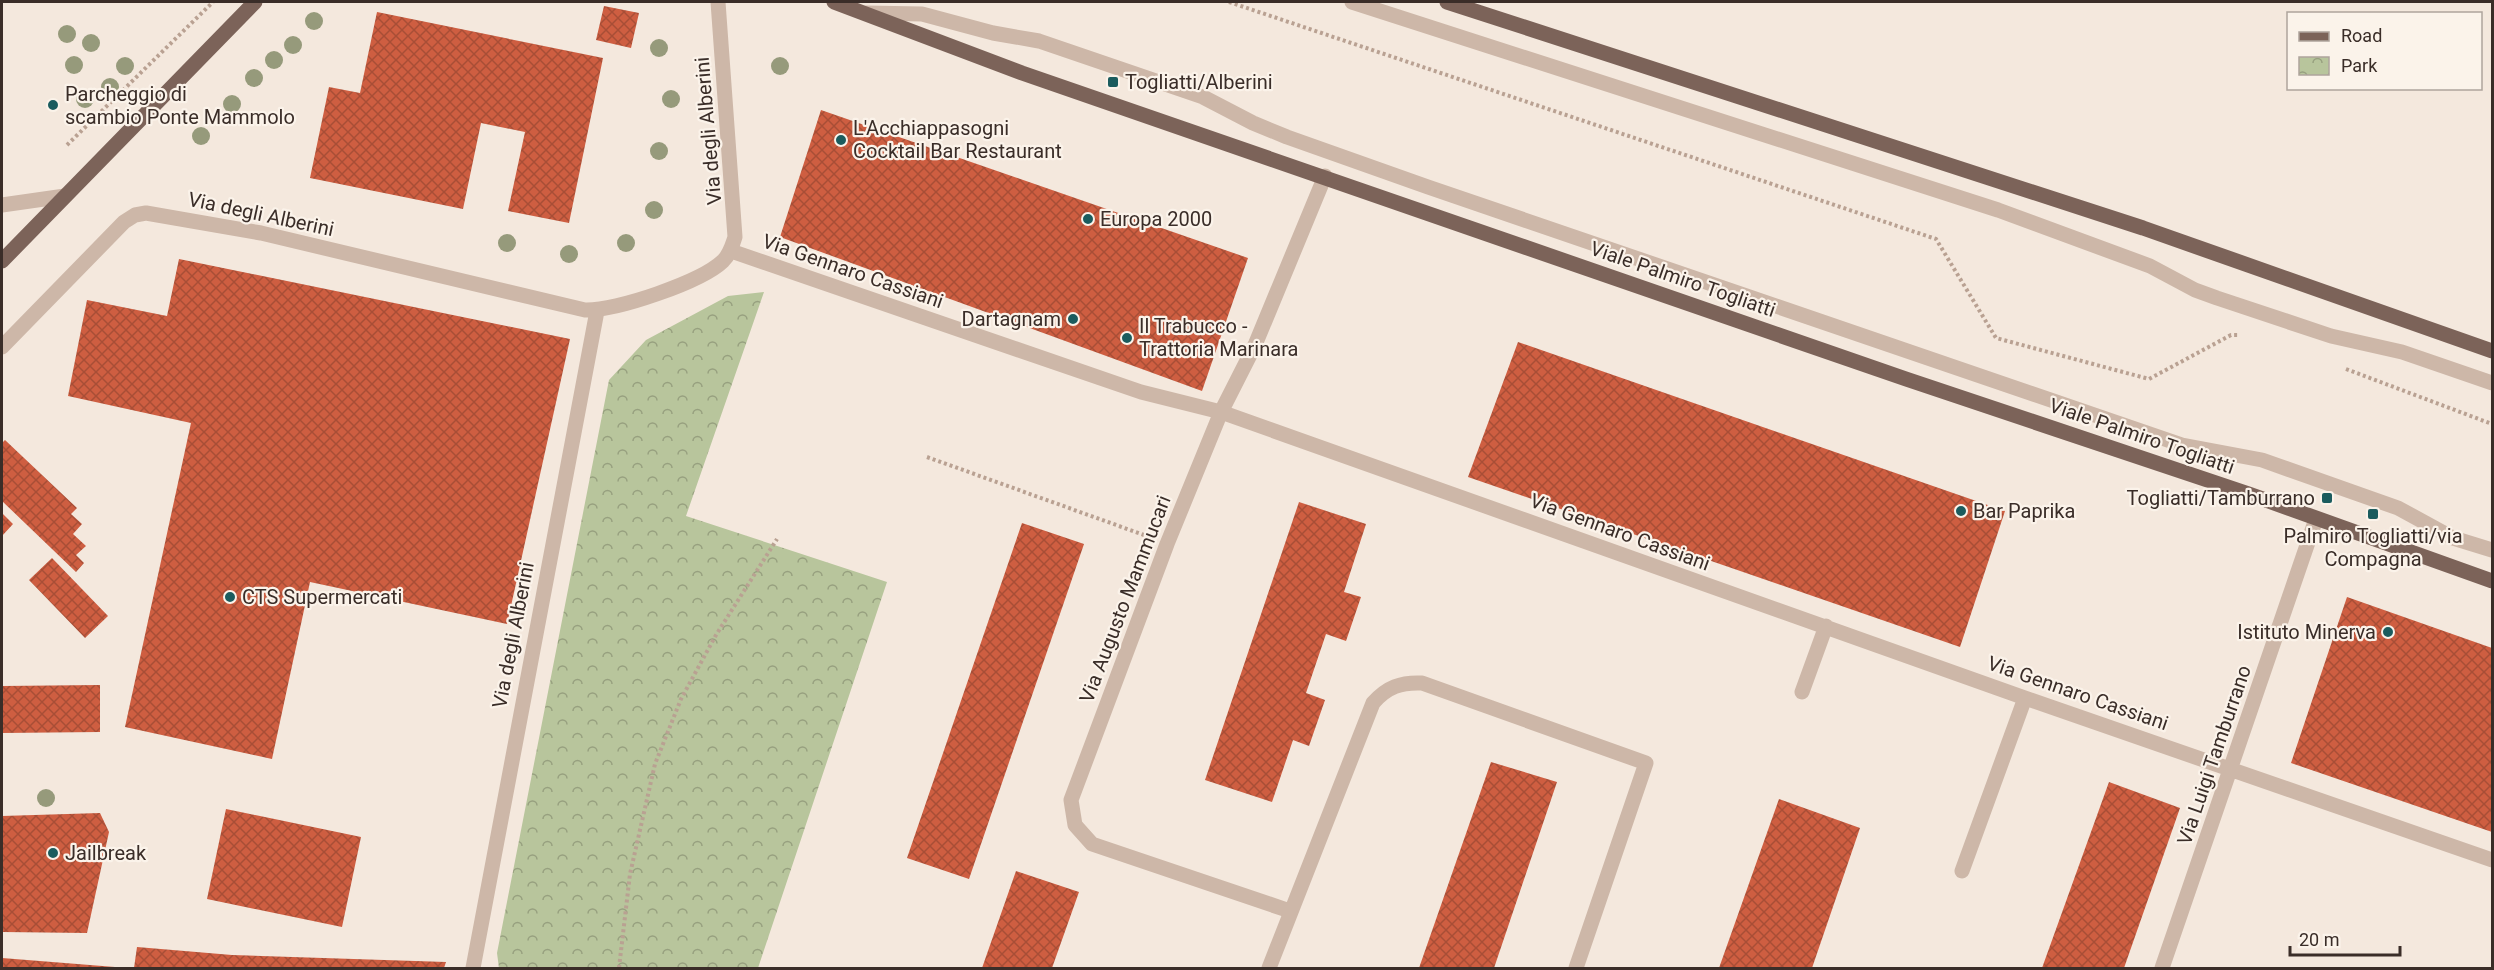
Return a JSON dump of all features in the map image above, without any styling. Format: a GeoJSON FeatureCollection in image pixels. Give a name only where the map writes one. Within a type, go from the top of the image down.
{"type":"FeatureCollection","features":[{"type":"Feature","properties":{"kind":"main road"},"geometry":{"type":"LineString","coordinates":[[2,261],[255,2]]}},
{"type":"Feature","properties":{"kind":"main road","name":"Viale Palmiro Togliatti"},"geometry":{"type":"LineString","coordinates":[[834,2],[1022,73],[2493,581]]}},
{"type":"Feature","properties":{"kind":"main road"},"geometry":{"type":"LineString","coordinates":[[1447,2],[2144,228],[2493,351]]}},
{"type":"Feature","properties":{"kind":"street","name":"Via degli Alberini"},"geometry":{"type":"LineString","coordinates":[[2,347],[124,222],[135,215],[146,213],[239,228],[573,309],[597,310],[621,306],[681,284],[711,270],[730,251],[735,237],[736,222],[718,2]]}},
{"type":"Feature","properties":{"kind":"street"},"geometry":{"type":"LineString","coordinates":[[1352,2],[1987,206],[2150,266],[2217,298],[2331,336],[2402,352],[2493,383]]}},
{"type":"Feature","properties":{"kind":"street","name":"Viale Palmiro Togliatti"},"geometry":{"type":"LineString","coordinates":[[860,13],[922,14],[993,33],[1039,41],[1203,97],[1270,130],[1428,187],[2182,445],[2262,460],[2398,508],[2453,538],[2493,550]]}},
{"type":"Feature","properties":{"kind":"street","name":"Via Augusto Mammucari"},"geometry":{"type":"LineString","coordinates":[[1290,911],[1092,844],[1075,825],[1071,800],[1167,544],[1221,412],[1254,345],[1325,176]]}},
{"type":"Feature","properties":{"kind":"street"},"geometry":{"type":"LineString","coordinates":[[2,205],[65,196]]}},
{"type":"Feature","properties":{"kind":"street","name":"Via Gennaro Cassiani"},"geometry":{"type":"LineString","coordinates":[[730,251],[1141,392],[1221,412],[2025,698],[2493,860]]}},
{"type":"Feature","properties":{"kind":"street","name":"Via degli Alberini"},"geometry":{"type":"LineString","coordinates":[[473,969],[597,310]]}},
{"type":"Feature","properties":{"kind":"street","name":"Via Luigi Tamburrano"},"geometry":{"type":"LineString","coordinates":[[2162,969],[2316,519]]}},
{"type":"Feature","properties":{"kind":"street"},"geometry":{"type":"LineString","coordinates":[[1802,692],[1826,626]]}},
{"type":"Feature","properties":{"kind":"street"},"geometry":{"type":"LineString","coordinates":[[1269,969],[1373,703],[1382,693],[1408,682],[1422,683],[1646,763],[1576,969]]}},
{"type":"Feature","properties":{"kind":"street"},"geometry":{"type":"LineString","coordinates":[[1962,872],[2025,698]]}},
{"type":"Feature","properties":{"kind":"path"},"geometry":{"type":"LineString","coordinates":[[67,145],[213,2]]}},
{"type":"Feature","properties":{"kind":"path"},"geometry":{"type":"LineString","coordinates":[[1229,2],[1936,239],[1996,338],[2150,380],[2231,335],[2248,337]]}},
{"type":"Feature","properties":{"kind":"path"},"geometry":{"type":"LineString","coordinates":[[2343,368],[2493,424]]}},
{"type":"Feature","properties":{"kind":"path"},"geometry":{"type":"LineString","coordinates":[[927,457],[1167,544]]}},
{"type":"Feature","properties":{"kind":"path"},"geometry":{"type":"LineString","coordinates":[[619,969],[630,873],[655,764],[681,699],[716,635],[777,538]]}},
{"type":"Feature","properties":{"kind":"green space"},"geometry":{"type":"Polygon","coordinates":[[[764,292],[686,516],[887,582],[758,968],[499,968],[497,953],[609,380],[646,340],[728,296],[764,292]]]}},
{"type":"Feature","properties":{"kind":"building"},"geometry":{"type":"Polygon","coordinates":[[[604,6],[639,13],[631,48],[596,40],[604,6]]]}},
{"type":"Feature","properties":{"kind":"building"},"geometry":{"type":"Polygon","coordinates":[[[377,12],[603,58],[569,223],[508,211],[525,132],[481,123],[463,209],[310,178],[329,87],[360,93],[377,12]]]}},
{"type":"Feature","properties":{"kind":"building"},"geometry":{"type":"Polygon","coordinates":[[[821,110],[1248,258],[1202,391],[780,237],[821,110]]]}},
{"type":"Feature","properties":{"kind":"building"},"geometry":{"type":"Polygon","coordinates":[[[179,259],[570,339],[507,624],[310,582],[272,759],[125,727],[191,423],[68,396],[87,300],[167,316],[179,259]]]}},
{"type":"Feature","properties":{"kind":"building"},"geometry":{"type":"Polygon","coordinates":[[[1518,342],[2005,511],[1960,647],[1468,477],[1518,342]]]}},
{"type":"Feature","properties":{"kind":"building"},"geometry":{"type":"Polygon","coordinates":[[[5,440],[77,508],[71,514],[82,524],[73,534],[86,546],[76,555],[84,563],[76,572],[2,501],[2,443],[5,440]]]}},
{"type":"Feature","properties":{"kind":"building"},"geometry":{"type":"Polygon","coordinates":[[[1299,502],[1366,524],[1344,592],[1361,597],[1346,641],[1326,634],[1306,693],[1325,700],[1309,746],[1293,740],[1272,802],[1205,780],[1299,502]]]}},
{"type":"Feature","properties":{"kind":"building"},"geometry":{"type":"Polygon","coordinates":[[[2,513],[13,524],[2,536],[2,513]]]}},
{"type":"Feature","properties":{"kind":"building"},"geometry":{"type":"Polygon","coordinates":[[[1022,523],[1084,544],[969,879],[907,858],[1022,523]]]}},
{"type":"Feature","properties":{"kind":"building"},"geometry":{"type":"Polygon","coordinates":[[[52,558],[108,616],[85,638],[29,580],[52,558]]]}},
{"type":"Feature","properties":{"kind":"building"},"geometry":{"type":"Polygon","coordinates":[[[2347,597],[2492,648],[2492,832],[2291,763],[2347,597]]]}},
{"type":"Feature","properties":{"kind":"building"},"geometry":{"type":"Polygon","coordinates":[[[100,685],[100,732],[2,733],[2,686],[100,685]]]}},
{"type":"Feature","properties":{"kind":"building"},"geometry":{"type":"Polygon","coordinates":[[[1491,762],[1557,782],[1494,968],[1419,968],[1491,762]]]}},
{"type":"Feature","properties":{"kind":"building"},"geometry":{"type":"Polygon","coordinates":[[[2109,782],[2180,808],[2124,968],[2042,968],[2109,782]]]}},
{"type":"Feature","properties":{"kind":"building"},"geometry":{"type":"Polygon","coordinates":[[[1779,799],[1860,828],[1812,968],[1719,968],[1779,799]]]}},
{"type":"Feature","properties":{"kind":"building"},"geometry":{"type":"Polygon","coordinates":[[[226,809],[361,837],[342,927],[207,899],[226,809]]]}},
{"type":"Feature","properties":{"kind":"building","name":"Jailbreak"},"geometry":{"type":"Polygon","coordinates":[[[100,813],[109,832],[87,933],[2,932],[2,816],[100,813]]]}},
{"type":"Feature","properties":{"kind":"building"},"geometry":{"type":"Polygon","coordinates":[[[1016,871],[1079,892],[1052,968],[982,968],[1016,871]]]}},
{"type":"Feature","properties":{"kind":"building"},"geometry":{"type":"Polygon","coordinates":[[[137,947],[232,955],[446,962],[444,968],[134,968],[137,947]]]}},
{"type":"Feature","properties":{"kind":"building"},"geometry":{"type":"Polygon","coordinates":[[[2,958],[115,967],[115,968],[2,968],[2,958]]]}},
{"type":"Feature","properties":{"kind":"place","name":"Togliatti/Alberini"},"geometry":{"type":"Point","coordinates":[1113,82]}},
{"type":"Feature","properties":{"kind":"place","name":"Parcheggio di scambio Ponte Mammolo"},"geometry":{"type":"Point","coordinates":[53,105]}},
{"type":"Feature","properties":{"kind":"place","name":"L'Acchiappasogni Cocktail Bar Restaurant"},"geometry":{"type":"Point","coordinates":[841,140]}},
{"type":"Feature","properties":{"kind":"place","name":"Europa 2000"},"geometry":{"type":"Point","coordinates":[1088,219]}},
{"type":"Feature","properties":{"kind":"place","name":"Dartagnam"},"geometry":{"type":"Point","coordinates":[1073,319]}},
{"type":"Feature","properties":{"kind":"place","name":"Il Trabucco - Trattoria Marinara"},"geometry":{"type":"Point","coordinates":[1127,338]}},
{"type":"Feature","properties":{"kind":"place","name":"Togliatti/Tamburrano"},"geometry":{"type":"Point","coordinates":[2327,498]}},
{"type":"Feature","properties":{"kind":"place","name":"Bar Paprika"},"geometry":{"type":"Point","coordinates":[1961,511]}},
{"type":"Feature","properties":{"kind":"place","name":"Palmiro Togliatti/via Compagna"},"geometry":{"type":"Point","coordinates":[2373,514]}},
{"type":"Feature","properties":{"kind":"place","name":"CTS Supermercati"},"geometry":{"type":"Point","coordinates":[230,597]}},
{"type":"Feature","properties":{"kind":"place","name":"Istituto Minerva"},"geometry":{"type":"Point","coordinates":[2388,632]}},
{"type":"Feature","properties":{"kind":"place","name":"Jailbreak"},"geometry":{"type":"Point","coordinates":[53,853]}}]}
